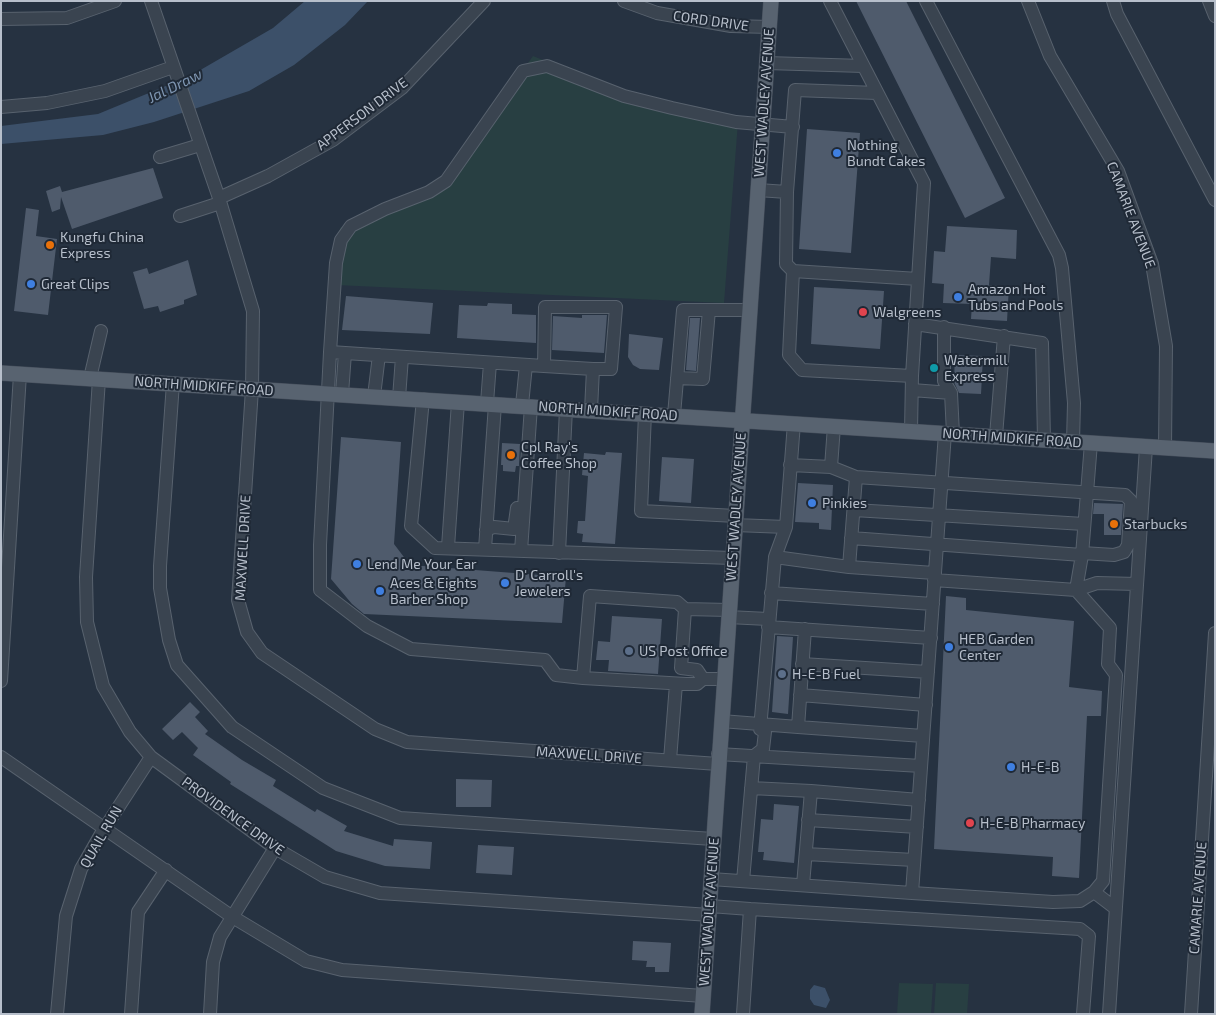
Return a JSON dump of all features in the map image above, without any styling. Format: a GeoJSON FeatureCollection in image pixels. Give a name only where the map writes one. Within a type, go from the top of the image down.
{"type":"FeatureCollection","features":[{"type":"Feature","properties":{"kind":"main road","name":"WEST WADLEY AVENUE"},"geometry":{"type":"LineString","coordinates":[[702,1014],[771,1]]}},
{"type":"Feature","properties":{"kind":"main road","name":"NORTH MIDKIFF ROAD"},"geometry":{"type":"LineString","coordinates":[[1,372],[1215,451]]}},
{"type":"Feature","properties":{"kind":"street"},"geometry":{"type":"LineString","coordinates":[[1,19],[67,18],[115,1]]}},
{"type":"Feature","properties":{"kind":"street","name":"MAXWELL DRIVE"},"geometry":{"type":"LineString","coordinates":[[150,1],[219,200],[253,311],[252,389],[238,600],[247,632],[262,653],[375,729],[407,742],[670,760],[754,756],[921,766]]}},
{"type":"Feature","properties":{"kind":"street","name":"APPERSON DRIVE"},"geometry":{"type":"LineString","coordinates":[[180,216],[219,200],[268,176],[333,140],[402,88],[484,1]]}},
{"type":"Feature","properties":{"kind":"street","name":"CORD DRIVE"},"geometry":{"type":"LineString","coordinates":[[624,1],[657,13],[732,26],[770,27]]}},
{"type":"Feature","properties":{"kind":"street"},"geometry":{"type":"LineString","coordinates":[[830,1],[924,183],[912,376],[911,431]]}},
{"type":"Feature","properties":{"kind":"street"},"geometry":{"type":"LineString","coordinates":[[926,1],[1058,255],[1062,268],[1074,403],[1073,442]]}},
{"type":"Feature","properties":{"kind":"street","name":"CAMARIE AVENUE"},"geometry":{"type":"LineString","coordinates":[[1028,1],[1050,56],[1118,171],[1152,264],[1166,346],[1165,448]]}},
{"type":"Feature","properties":{"kind":"street"},"geometry":{"type":"LineString","coordinates":[[1113,1],[1117,14],[1215,200]]}},
{"type":"Feature","properties":{"kind":"street"},"geometry":{"type":"LineString","coordinates":[[1209,1],[1215,16]]}},
{"type":"Feature","properties":{"kind":"street"},"geometry":{"type":"LineString","coordinates":[[767,63],[864,66]]}},
{"type":"Feature","properties":{"kind":"street"},"geometry":{"type":"LineString","coordinates":[[335,394],[330,352],[336,263],[341,240],[351,226],[385,209],[429,192],[446,181],[523,71],[546,66],[624,96],[736,122],[763,126],[793,127]]}},
{"type":"Feature","properties":{"kind":"street"},"geometry":{"type":"LineString","coordinates":[[1,107],[47,103],[106,91],[173,67]]}},
{"type":"Feature","properties":{"kind":"street"},"geometry":{"type":"LineString","coordinates":[[877,93],[795,90],[787,192],[786,264],[793,271],[918,279]]}},
{"type":"Feature","properties":{"kind":"street"},"geometry":{"type":"LineString","coordinates":[[160,157],[200,145]]}},
{"type":"Feature","properties":{"kind":"street"},"geometry":{"type":"LineString","coordinates":[[758,190],[787,192]]}},
{"type":"Feature","properties":{"kind":"street"},"geometry":{"type":"LineString","coordinates":[[793,271],[789,355],[802,370],[912,376]]}},
{"type":"Feature","properties":{"kind":"street"},"geometry":{"type":"LineString","coordinates":[[330,352],[490,363],[544,366],[593,368],[611,370],[616,306],[545,307],[544,366]]}},
{"type":"Feature","properties":{"kind":"street"},"geometry":{"type":"LineString","coordinates":[[674,415],[683,310],[750,310]]}},
{"type":"Feature","properties":{"kind":"street"},"geometry":{"type":"LineString","coordinates":[[677,378],[703,379],[709,310]]}},
{"type":"Feature","properties":{"kind":"street"},"geometry":{"type":"LineString","coordinates":[[915,324],[1042,343],[1044,440]]}},
{"type":"Feature","properties":{"kind":"street"},"geometry":{"type":"LineString","coordinates":[[912,893],[936,545],[949,434],[951,393],[944,380],[944,327]]}},
{"type":"Feature","properties":{"kind":"street","name":"PROVIDENCE DRIVE"},"geometry":{"type":"LineString","coordinates":[[101,330],[95,378],[86,577],[87,622],[103,686],[130,732],[152,757],[275,848],[325,877],[380,894],[710,911],[750,909],[1080,929],[1089,936],[1083,1014]]}},
{"type":"Feature","properties":{"kind":"street"},"geometry":{"type":"LineString","coordinates":[[996,436],[1004,336]]}},
{"type":"Feature","properties":{"kind":"street"},"geometry":{"type":"LineString","coordinates":[[345,353],[335,394],[320,545],[320,590],[367,626],[411,649],[545,660],[556,675],[583,678],[676,684],[697,684],[703,679],[724,679]]}},
{"type":"Feature","properties":{"kind":"street"},"geometry":{"type":"LineString","coordinates":[[374,396],[379,355]]}},
{"type":"Feature","properties":{"kind":"street"},"geometry":{"type":"LineString","coordinates":[[399,398],[402,357]]}},
{"type":"Feature","properties":{"kind":"street"},"geometry":{"type":"LineString","coordinates":[[485,549],[488,530],[490,363]]}},
{"type":"Feature","properties":{"kind":"street"},"geometry":{"type":"LineString","coordinates":[[521,551],[529,441],[526,365]]}},
{"type":"Feature","properties":{"kind":"street"},"geometry":{"type":"LineString","coordinates":[[590,410],[593,368]]}},
{"type":"Feature","properties":{"kind":"street"},"geometry":{"type":"LineString","coordinates":[[1,682],[20,374]]}},
{"type":"Feature","properties":{"kind":"street"},"geometry":{"type":"LineString","coordinates":[[173,384],[160,588],[177,665],[232,727],[323,788],[400,818],[714,839]]}},
{"type":"Feature","properties":{"kind":"street"},"geometry":{"type":"LineString","coordinates":[[912,390],[951,393]]}},
{"type":"Feature","properties":{"kind":"street"},"geometry":{"type":"LineString","coordinates":[[423,400],[411,526],[435,548],[732,558]]}},
{"type":"Feature","properties":{"kind":"street"},"geometry":{"type":"LineString","coordinates":[[448,547],[458,402]]}},
{"type":"Feature","properties":{"kind":"street"},"geometry":{"type":"LineString","coordinates":[[559,552],[566,409]]}},
{"type":"Feature","properties":{"kind":"street"},"geometry":{"type":"LineString","coordinates":[[645,413],[641,511],[786,527]]}},
{"type":"Feature","properties":{"kind":"street"},"geometry":{"type":"LineString","coordinates":[[743,882],[754,756],[763,749],[765,732],[760,728],[760,723],[774,556],[786,527],[794,423]]}},
{"type":"Feature","properties":{"kind":"street"},"geometry":{"type":"LineString","coordinates":[[831,467],[834,426]]}},
{"type":"Feature","properties":{"kind":"street"},"geometry":{"type":"LineString","coordinates":[[488,530],[494,527],[506,526],[514,529],[524,446],[529,441]]}},
{"type":"Feature","properties":{"kind":"street"},"geometry":{"type":"LineString","coordinates":[[1076,590],[1082,554],[1091,443]]}},
{"type":"Feature","properties":{"kind":"street"},"geometry":{"type":"LineString","coordinates":[[1109,1014],[1146,447]]}},
{"type":"Feature","properties":{"kind":"street"},"geometry":{"type":"LineString","coordinates":[[790,465],[831,467],[856,477],[1125,495],[1131,501],[1128,545],[1124,552],[1114,555],[936,545],[851,538]]}},
{"type":"Feature","properties":{"kind":"street"},"geometry":{"type":"LineString","coordinates":[[849,568],[856,477]]}},
{"type":"Feature","properties":{"kind":"street"},"geometry":{"type":"LineString","coordinates":[[854,510],[1084,524]]}},
{"type":"Feature","properties":{"kind":"street"},"geometry":{"type":"LineString","coordinates":[[774,556],[849,568],[1076,590],[1097,583],[1137,584]]}},
{"type":"Feature","properties":{"kind":"street"},"geometry":{"type":"LineString","coordinates":[[711,879],[1053,902],[1080,902],[1094,892],[1103,880],[1116,676],[1108,664],[1110,628],[1076,590]]}},
{"type":"Feature","properties":{"kind":"street"},"geometry":{"type":"LineString","coordinates":[[771,593],[933,604]]}},
{"type":"Feature","properties":{"kind":"street"},"geometry":{"type":"LineString","coordinates":[[583,678],[590,596],[677,602],[685,609],[728,613],[768,623],[805,629],[931,638]]}},
{"type":"Feature","properties":{"kind":"street"},"geometry":{"type":"LineString","coordinates":[[685,609],[681,668],[697,670],[703,679]]}},
{"type":"Feature","properties":{"kind":"street"},"geometry":{"type":"LineString","coordinates":[[798,727],[805,629]]}},
{"type":"Feature","properties":{"kind":"street","name":"CAMARIE AVENUE"},"geometry":{"type":"LineString","coordinates":[[1191,1014],[1215,634]]}},
{"type":"Feature","properties":{"kind":"street"},"geometry":{"type":"LineString","coordinates":[[802,664],[928,672]]}},
{"type":"Feature","properties":{"kind":"street"},"geometry":{"type":"LineString","coordinates":[[670,760],[676,684]]}},
{"type":"Feature","properties":{"kind":"street"},"geometry":{"type":"LineString","coordinates":[[800,695],[926,704]]}},
{"type":"Feature","properties":{"kind":"street"},"geometry":{"type":"LineString","coordinates":[[721,720],[923,736]]}},
{"type":"Feature","properties":{"kind":"street"},"geometry":{"type":"LineString","coordinates":[[1,757],[105,827],[231,916],[306,961],[342,970],[704,996]]}},
{"type":"Feature","properties":{"kind":"street","name":"QUAIL RUN"},"geometry":{"type":"LineString","coordinates":[[57,1014],[66,916],[82,869],[105,827],[152,757]]}},
{"type":"Feature","properties":{"kind":"street"},"geometry":{"type":"LineString","coordinates":[[751,788],[919,800]]}},
{"type":"Feature","properties":{"kind":"street"},"geometry":{"type":"LineString","coordinates":[[803,886],[811,791]]}},
{"type":"Feature","properties":{"kind":"street"},"geometry":{"type":"LineString","coordinates":[[808,820],[917,827]]}},
{"type":"Feature","properties":{"kind":"street"},"geometry":{"type":"LineString","coordinates":[[210,1014],[213,962],[220,937],[231,916],[275,848]]}},
{"type":"Feature","properties":{"kind":"street"},"geometry":{"type":"LineString","coordinates":[[806,854],[914,860]]}},
{"type":"Feature","properties":{"kind":"street"},"geometry":{"type":"LineString","coordinates":[[131,1014],[138,912],[166,870]]}},
{"type":"Feature","properties":{"kind":"street"},"geometry":{"type":"LineString","coordinates":[[1094,892],[1115,908]]}},
{"type":"Feature","properties":{"kind":"street"},"geometry":{"type":"LineString","coordinates":[[743,1014],[750,909]]}},
{"type":"Feature","properties":{"kind":"green space"},"geometry":{"type":"Polygon","coordinates":[[[533,56],[629,95],[738,122],[724,303],[336,285],[340,228],[445,180],[533,56]]]}},
{"type":"Feature","properties":{"kind":"green space"},"geometry":{"type":"Polygon","coordinates":[[[899,983],[933,984],[931,1014],[897,1014],[899,983]]]}},
{"type":"Feature","properties":{"kind":"green space"},"geometry":{"type":"Polygon","coordinates":[[[936,983],[969,984],[967,1014],[934,1014],[936,983]]]}},
{"type":"Feature","properties":{"kind":"water","name":"Jal Draw"},"geometry":{"type":"Polygon","coordinates":[[[305,1],[368,1],[345,25],[294,65],[249,91],[154,122],[103,135],[1,144],[1,126],[98,114],[190,76],[273,28],[305,1]]]}},
{"type":"Feature","properties":{"kind":"water"},"geometry":{"type":"Polygon","coordinates":[[[814,985],[825,988],[830,1000],[826,1008],[814,1005],[810,999],[810,990],[814,985]]]}},
{"type":"Feature","properties":{"kind":"building"},"geometry":{"type":"Polygon","coordinates":[[[856,1],[906,1],[1005,198],[965,218],[856,1]]]}},
{"type":"Feature","properties":{"kind":"building"},"geometry":{"type":"Polygon","coordinates":[[[807,129],[860,133],[851,253],[799,249],[807,129]]]}},
{"type":"Feature","properties":{"kind":"building"},"geometry":{"type":"Polygon","coordinates":[[[153,168],[163,198],[72,229],[61,197],[60,209],[52,212],[46,191],[60,186],[62,192],[153,168]]]}},
{"type":"Feature","properties":{"kind":"building"},"geometry":{"type":"Polygon","coordinates":[[[26,208],[39,210],[36,236],[57,239],[48,315],[14,311],[26,208]]]}},
{"type":"Feature","properties":{"kind":"building"},"geometry":{"type":"Polygon","coordinates":[[[947,226],[1017,230],[1016,259],[991,257],[989,285],[1009,286],[1007,321],[971,319],[972,304],[943,303],[944,284],[932,283],[934,251],[945,252],[947,226]]]}},
{"type":"Feature","properties":{"kind":"building"},"geometry":{"type":"Polygon","coordinates":[[[188,260],[197,295],[184,300],[184,304],[160,312],[158,306],[144,309],[133,272],[147,268],[149,274],[188,260]]]}},
{"type":"Feature","properties":{"kind":"building","name":"Walgreens"},"geometry":{"type":"Polygon","coordinates":[[[814,287],[884,291],[880,349],[811,344],[814,287]]]}},
{"type":"Feature","properties":{"kind":"building"},"geometry":{"type":"Polygon","coordinates":[[[346,296],[433,303],[430,334],[342,330],[346,296]]]}},
{"type":"Feature","properties":{"kind":"building"},"geometry":{"type":"Polygon","coordinates":[[[488,303],[512,304],[512,314],[536,315],[536,343],[457,338],[459,305],[487,306],[488,303]]]}},
{"type":"Feature","properties":{"kind":"building"},"geometry":{"type":"Polygon","coordinates":[[[582,315],[607,315],[604,353],[552,350],[553,316],[582,318],[582,315]]]}},
{"type":"Feature","properties":{"kind":"building"},"geometry":{"type":"Polygon","coordinates":[[[690,318],[700,318],[696,371],[686,370],[690,318]]]}},
{"type":"Feature","properties":{"kind":"building"},"geometry":{"type":"Polygon","coordinates":[[[629,334],[663,338],[659,370],[640,369],[633,365],[628,357],[629,334]]]}},
{"type":"Feature","properties":{"kind":"building"},"geometry":{"type":"Polygon","coordinates":[[[955,355],[983,356],[981,394],[959,393],[954,382],[955,355]]]}},
{"type":"Feature","properties":{"kind":"building"},"geometry":{"type":"Polygon","coordinates":[[[341,437],[401,442],[394,544],[410,565],[566,577],[562,623],[364,614],[352,604],[331,579],[341,437]]]}},
{"type":"Feature","properties":{"kind":"building","name":"Cpl Ray's Coffee Shop"},"geometry":{"type":"Polygon","coordinates":[[[502,443],[520,444],[519,466],[516,466],[515,472],[503,471],[503,465],[501,465],[502,443]]]}},
{"type":"Feature","properties":{"kind":"building"},"geometry":{"type":"Polygon","coordinates":[[[606,452],[622,453],[615,544],[582,542],[583,534],[577,533],[578,521],[585,521],[588,476],[582,475],[584,453],[605,455],[606,452]]]}},
{"type":"Feature","properties":{"kind":"building"},"geometry":{"type":"Polygon","coordinates":[[[662,457],[694,459],[691,503],[659,501],[662,457]]]}},
{"type":"Feature","properties":{"kind":"building","name":"Pinkies"},"geometry":{"type":"Polygon","coordinates":[[[798,483],[833,485],[831,530],[819,529],[819,523],[795,522],[798,483]]]}},
{"type":"Feature","properties":{"kind":"building","name":"Starbucks"},"geometry":{"type":"Polygon","coordinates":[[[1094,503],[1123,504],[1121,535],[1104,535],[1104,514],[1093,514],[1094,503]]]}},
{"type":"Feature","properties":{"kind":"building","name":"H-E-B"},"geometry":{"type":"Polygon","coordinates":[[[946,596],[966,598],[966,610],[1074,621],[1069,687],[1102,691],[1101,716],[1087,716],[1079,878],[1052,876],[1053,857],[934,849],[946,596]]]}},
{"type":"Feature","properties":{"kind":"building","name":"US Post Office"},"geometry":{"type":"Polygon","coordinates":[[[612,616],[662,619],[658,674],[608,671],[609,660],[596,660],[598,641],[610,642],[612,616]]]}},
{"type":"Feature","properties":{"kind":"building","name":"H-E-B Fuel"},"geometry":{"type":"Polygon","coordinates":[[[777,636],[793,637],[788,714],[772,712],[777,636]]]}},
{"type":"Feature","properties":{"kind":"building"},"geometry":{"type":"Polygon","coordinates":[[[190,702],[200,712],[195,717],[208,731],[205,734],[242,760],[276,780],[273,786],[315,812],[317,809],[347,826],[344,831],[393,846],[394,839],[432,842],[430,869],[385,866],[336,851],[230,784],[231,782],[193,755],[198,748],[182,732],[173,740],[162,729],[190,702]]]}},
{"type":"Feature","properties":{"kind":"building"},"geometry":{"type":"Polygon","coordinates":[[[456,779],[492,780],[491,807],[456,807],[456,779]]]}},
{"type":"Feature","properties":{"kind":"building"},"geometry":{"type":"Polygon","coordinates":[[[774,804],[799,806],[794,863],[763,860],[764,852],[758,852],[761,819],[773,820],[774,804]]]}},
{"type":"Feature","properties":{"kind":"building"},"geometry":{"type":"Polygon","coordinates":[[[478,845],[514,847],[512,875],[476,873],[478,845]]]}},
{"type":"Feature","properties":{"kind":"building"},"geometry":{"type":"Polygon","coordinates":[[[633,941],[671,943],[669,972],[655,972],[655,967],[646,967],[647,961],[632,960],[633,941]]]}},
{"type":"Feature","properties":{"kind":"place","name":"Nothing Bundt Cakes"},"geometry":{"type":"Point","coordinates":[837,153]}},
{"type":"Feature","properties":{"kind":"place","name":"Kungfu China Express"},"geometry":{"type":"Point","coordinates":[50,245]}},
{"type":"Feature","properties":{"kind":"place","name":"Great Clips"},"geometry":{"type":"Point","coordinates":[31,284]}},
{"type":"Feature","properties":{"kind":"place","name":"Amazon Hot Tubs and Pools"},"geometry":{"type":"Point","coordinates":[958,297]}},
{"type":"Feature","properties":{"kind":"place","name":"Walgreens"},"geometry":{"type":"Point","coordinates":[863,312]}},
{"type":"Feature","properties":{"kind":"place","name":"Watermill Express"},"geometry":{"type":"Point","coordinates":[934,368]}},
{"type":"Feature","properties":{"kind":"place","name":"Cpl Ray's Coffee Shop"},"geometry":{"type":"Point","coordinates":[511,455]}},
{"type":"Feature","properties":{"kind":"place","name":"Pinkies"},"geometry":{"type":"Point","coordinates":[812,503]}},
{"type":"Feature","properties":{"kind":"place","name":"Starbucks"},"geometry":{"type":"Point","coordinates":[1114,524]}},
{"type":"Feature","properties":{"kind":"place","name":"Lend Me Your Ear"},"geometry":{"type":"Point","coordinates":[357,564]}},
{"type":"Feature","properties":{"kind":"place","name":"D' Carroll's Jewelers"},"geometry":{"type":"Point","coordinates":[505,583]}},
{"type":"Feature","properties":{"kind":"place","name":"Aces & Eights Barber Shop"},"geometry":{"type":"Point","coordinates":[380,591]}},
{"type":"Feature","properties":{"kind":"place","name":"HEB Garden Center"},"geometry":{"type":"Point","coordinates":[949,647]}},
{"type":"Feature","properties":{"kind":"place","name":"US Post Office"},"geometry":{"type":"Point","coordinates":[629,651]}},
{"type":"Feature","properties":{"kind":"place","name":"H-E-B Fuel"},"geometry":{"type":"Point","coordinates":[782,674]}},
{"type":"Feature","properties":{"kind":"place","name":"H-E-B"},"geometry":{"type":"Point","coordinates":[1011,767]}},
{"type":"Feature","properties":{"kind":"place","name":"H-E-B Pharmacy"},"geometry":{"type":"Point","coordinates":[970,823]}}]}
